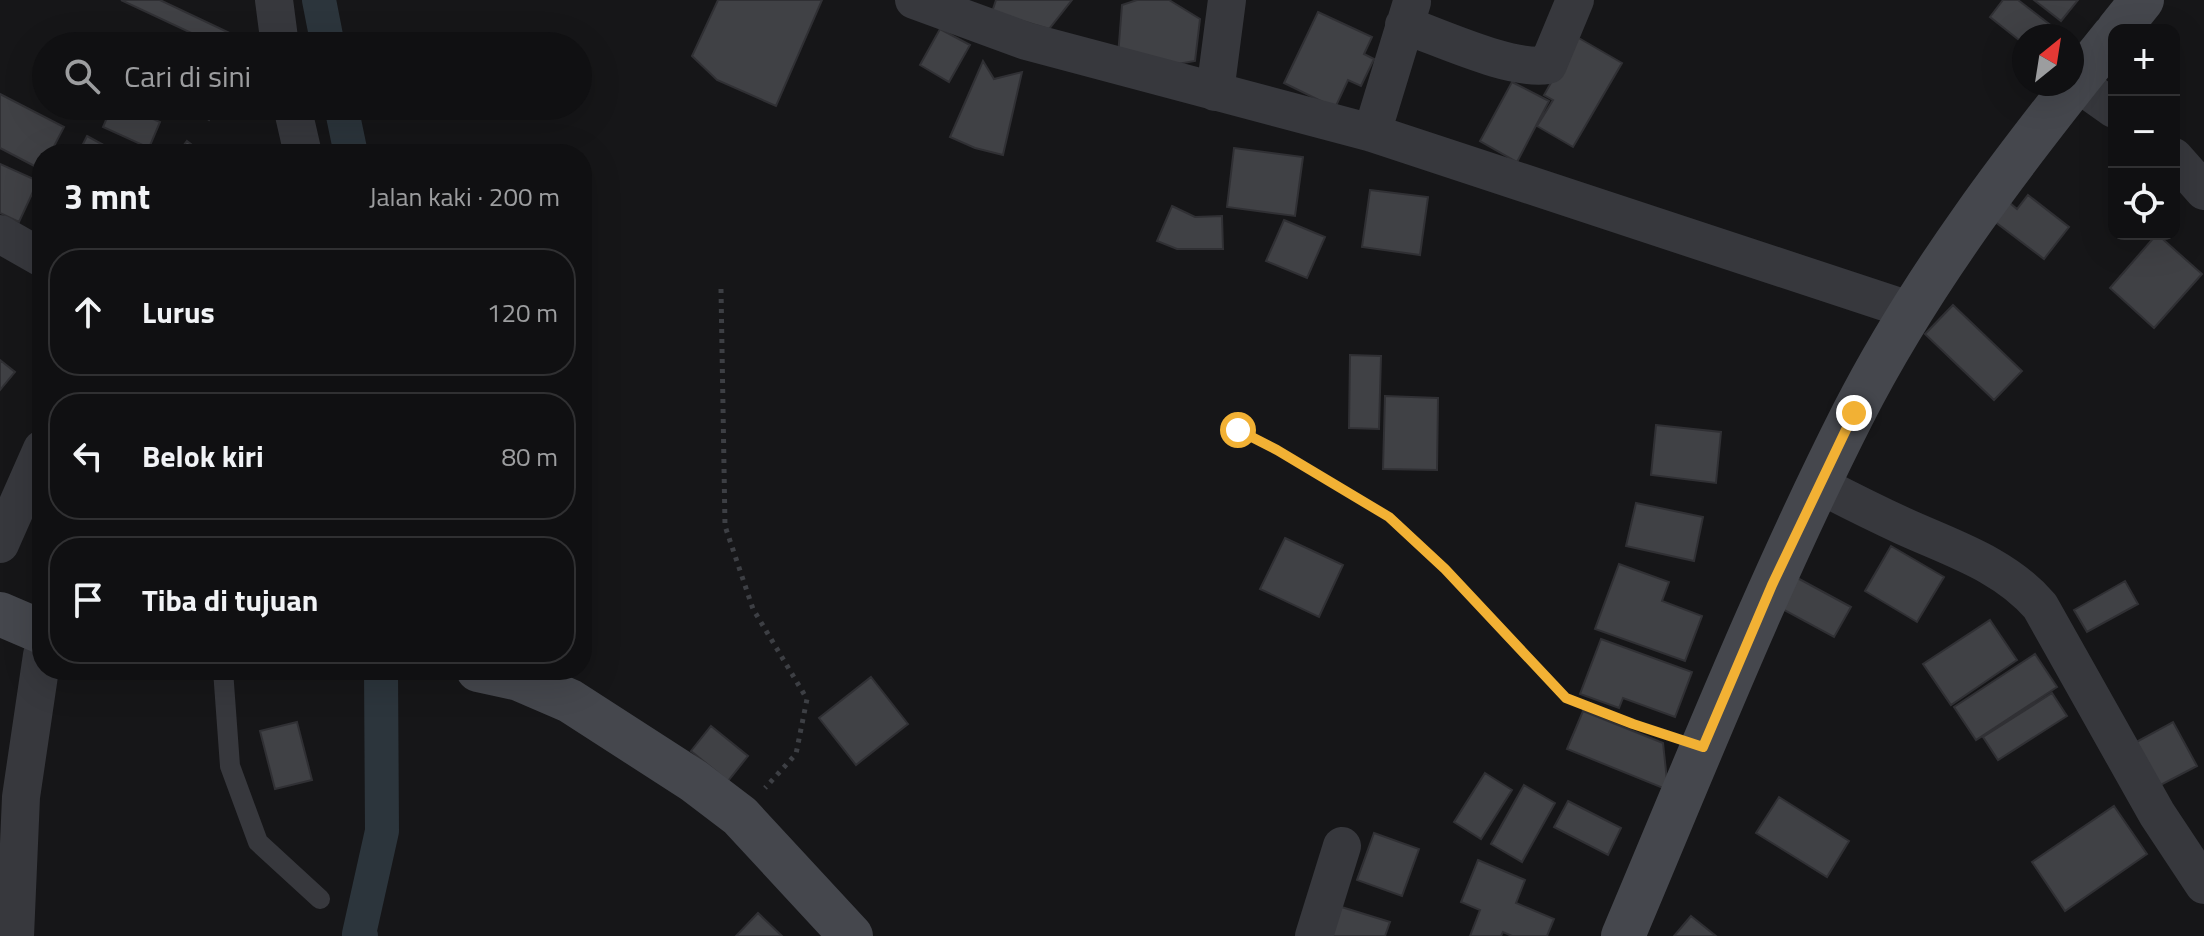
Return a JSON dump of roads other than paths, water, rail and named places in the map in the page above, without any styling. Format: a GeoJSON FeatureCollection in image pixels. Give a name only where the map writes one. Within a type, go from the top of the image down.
{"type":"FeatureCollection","features":[{"type":"Feature","properties":{"kind":"street"},"geometry":{"type":"LineString","coordinates":[[274,0],[278,32]]}},
{"type":"Feature","properties":{"kind":"street"},"geometry":{"type":"LineString","coordinates":[[914,0],[1026,41],[1372,133],[1912,311]]}},
{"type":"Feature","properties":{"kind":"street"},"geometry":{"type":"LineString","coordinates":[[1215,92],[1227,0]]}},
{"type":"Feature","properties":{"kind":"street"},"geometry":{"type":"LineString","coordinates":[[1372,133],[1409,12],[1515,64],[1537,67],[1548,65],[1555,54],[1575,0]]}},
{"type":"Feature","properties":{"kind":"street"},"geometry":{"type":"LineString","coordinates":[[2123,24],[2142,0]]}},
{"type":"Feature","properties":{"kind":"street"},"geometry":{"type":"LineString","coordinates":[[2084,72],[2108,42]]}},
{"type":"Feature","properties":{"kind":"street"},"geometry":{"type":"LineString","coordinates":[[2084,88],[2108,105]]}},
{"type":"Feature","properties":{"kind":"street"},"geometry":{"type":"LineString","coordinates":[[1623,936],[1772,585],[1854,413],[1912,311],[2000,179],[2065,96]]}},
{"type":"Feature","properties":{"kind":"street"},"geometry":{"type":"LineString","coordinates":[[295,120],[301,144]]}},
{"type":"Feature","properties":{"kind":"street"},"geometry":{"type":"LineString","coordinates":[[2180,164],[2204,192]]}},
{"type":"Feature","properties":{"kind":"street"},"geometry":{"type":"LineString","coordinates":[[0,234],[32,252]]}},
{"type":"Feature","properties":{"kind":"street"},"geometry":{"type":"LineString","coordinates":[[0,544],[32,472]]}},
{"type":"Feature","properties":{"kind":"street"},"geometry":{"type":"LineString","coordinates":[[1820,485],[1968,553],[2025,588],[2040,606],[2157,814],[2204,885]]}},
{"type":"Feature","properties":{"kind":"street"},"geometry":{"type":"LineString","coordinates":[[0,614],[32,628]]}},
{"type":"Feature","properties":{"kind":"street"},"geometry":{"type":"LineString","coordinates":[[15,936],[21,797],[38,680]]}},
{"type":"Feature","properties":{"kind":"street"},"geometry":{"type":"LineString","coordinates":[[514,680],[570,701],[638,743],[740,816],[851,936]]}},
{"type":"Feature","properties":{"kind":"street"},"geometry":{"type":"LineString","coordinates":[[1314,936],[1342,846]]}},
{"type":"Feature","properties":{"kind":"lane"},"geometry":{"type":"LineString","coordinates":[[224,680],[230,766],[258,842],[320,899]]}},
{"type":"Feature","properties":{"kind":"waterway"},"geometry":{"type":"LineString","coordinates":[[319,0],[325,32]]}},
{"type":"Feature","properties":{"kind":"waterway"},"geometry":{"type":"LineString","coordinates":[[344,120],[349,144]]}},
{"type":"Feature","properties":{"kind":"waterway"},"geometry":{"type":"LineString","coordinates":[[361,936],[382,831],[381,680]]}}]}
